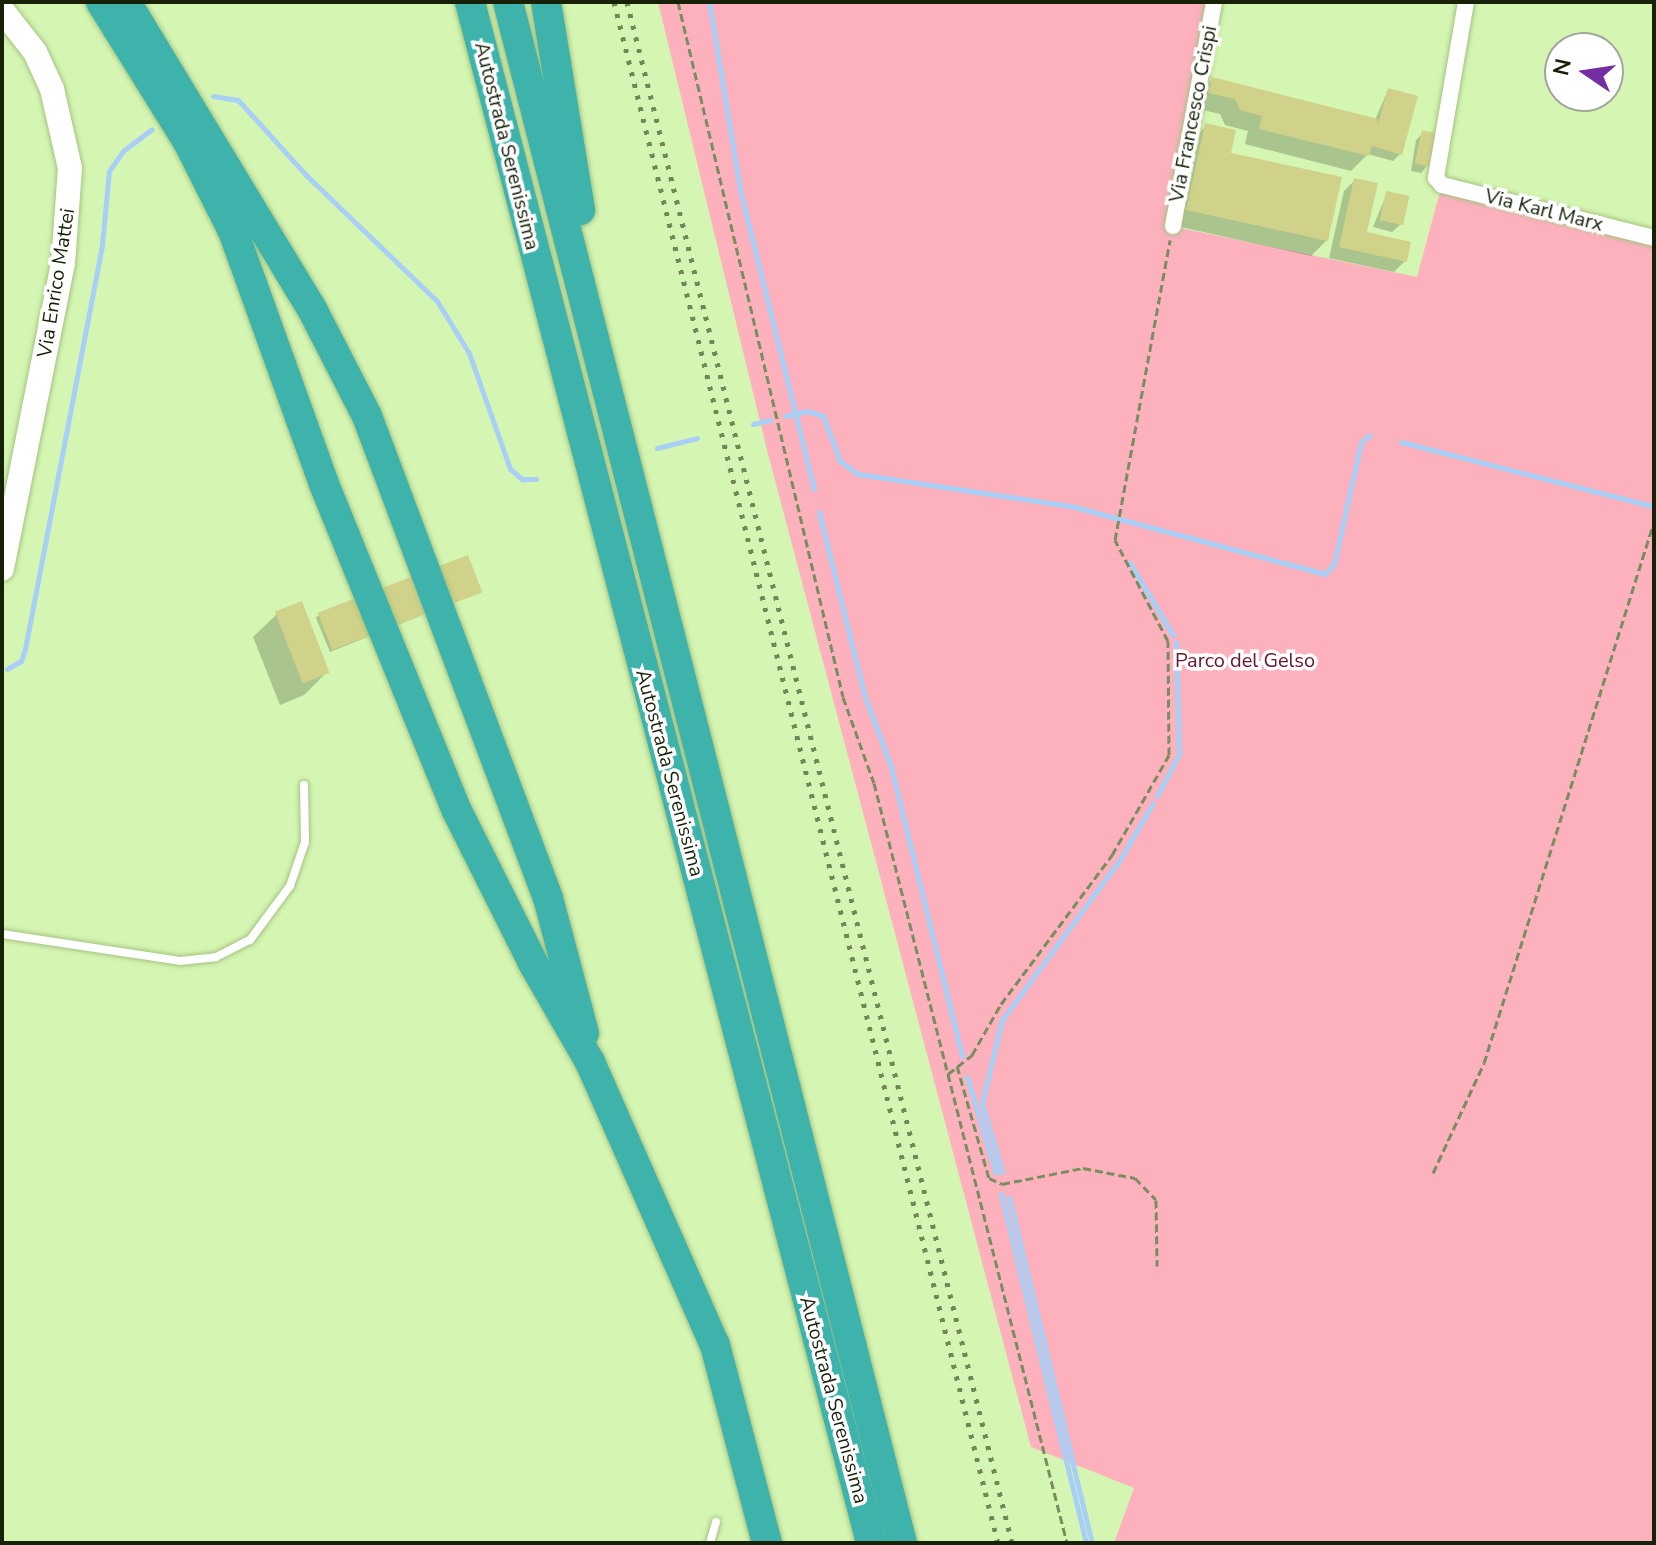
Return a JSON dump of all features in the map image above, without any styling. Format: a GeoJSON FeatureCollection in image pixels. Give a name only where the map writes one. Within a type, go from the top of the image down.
{"type":"FeatureCollection","features":[{"type":"Feature","properties":{"kind":"highway"},"geometry":{"type":"LineString","coordinates":[[101,2],[188,142],[233,231],[324,484],[457,811],[526,951],[590,1062],[715,1345],[767,1543]]}},
{"type":"Feature","properties":{"kind":"highway"},"geometry":{"type":"LineString","coordinates":[[126,2],[319,322],[367,416],[548,898],[590,1062]]}},
{"type":"Feature","properties":{"kind":"highway"},"geometry":{"type":"LineString","coordinates":[[456,2],[492,89]]}},
{"type":"Feature","properties":{"kind":"highway","name":"Autostrada Serenissima"},"geometry":{"type":"LineString","coordinates":[[470,2],[871,1543]]}},
{"type":"Feature","properties":{"kind":"highway","name":"Autostrada Serenissima"},"geometry":{"type":"LineString","coordinates":[[508,2],[902,1543]]}},
{"type":"Feature","properties":{"kind":"highway"},"geometry":{"type":"LineString","coordinates":[[546,2],[555,79],[643,530]]}},
{"type":"Feature","properties":{"kind":"highway"},"geometry":{"type":"LineString","coordinates":[[666,1234],[750,1543]]}},
{"type":"Feature","properties":{"kind":"street","name":"Via Francesco Crispi"},"geometry":{"type":"LineString","coordinates":[[1173,226],[1214,2]]}},
{"type":"Feature","properties":{"kind":"street","name":"Via Karl Marx"},"geometry":{"type":"LineString","coordinates":[[1466,2],[1436,178],[1442,185],[1654,238]]}},
{"type":"Feature","properties":{"kind":"street","name":"Via Enrico Mattei"},"geometry":{"type":"LineString","coordinates":[[2,10],[35,52],[52,89],[70,168],[63,263],[2,569]]}},
{"type":"Feature","properties":{"kind":"lane"},"geometry":{"type":"LineString","coordinates":[[2,934],[180,961],[216,957],[250,940],[290,886],[305,842],[304,785]]}},
{"type":"Feature","properties":{"kind":"lane"},"geometry":{"type":"LineString","coordinates":[[710,1543],[716,1522]]}},
{"type":"Feature","properties":{"kind":"path"},"geometry":{"type":"LineString","coordinates":[[678,2],[843,697],[874,783],[1067,1543]]}},
{"type":"Feature","properties":{"kind":"path"},"geometry":{"type":"LineString","coordinates":[[948,1074],[972,1055],[1016,983],[1112,855],[1169,755],[1168,641],[1116,548],[1120,510],[1173,226]]}},
{"type":"Feature","properties":{"kind":"path"},"geometry":{"type":"LineString","coordinates":[[1433,1173],[1484,1063],[1654,522]]}},
{"type":"Feature","properties":{"kind":"path"},"geometry":{"type":"LineString","coordinates":[[957,1066],[989,1178],[1002,1184],[1083,1168],[1135,1178],[1156,1200],[1157,1266]]}},
{"type":"Feature","properties":{"kind":"green space","name":"Parco del Gelso"},"geometry":{"type":"Polygon","coordinates":[[[658,2],[1206,2],[1166,225],[1417,277],[1441,188],[1654,240],[1654,1543],[1114,1543],[1134,1488],[1031,1447],[767,450],[658,2]]]}},
{"type":"Feature","properties":{"kind":"building"},"geometry":{"type":"Polygon","coordinates":[[[1212,77],[1378,119],[1377,128],[1388,88],[1418,96],[1402,155],[1372,146],[1369,156],[1259,129],[1262,116],[1240,110],[1235,99],[1208,93],[1212,77]]]}},
{"type":"Feature","properties":{"kind":"building"},"geometry":{"type":"Polygon","coordinates":[[[1205,123],[1236,130],[1231,153],[1342,177],[1328,241],[1186,210],[1205,123]]]}},
{"type":"Feature","properties":{"kind":"building"},"geometry":{"type":"Polygon","coordinates":[[[1422,130],[1436,133],[1429,166],[1415,163],[1422,130]]]}},
{"type":"Feature","properties":{"kind":"building"},"geometry":{"type":"Polygon","coordinates":[[[1354,178],[1378,183],[1367,232],[1411,242],[1407,262],[1339,247],[1354,178]]]}},
{"type":"Feature","properties":{"kind":"building"},"geometry":{"type":"Polygon","coordinates":[[[1386,191],[1409,196],[1403,225],[1380,220],[1386,191]]]}},
{"type":"Feature","properties":{"kind":"building"},"geometry":{"type":"Polygon","coordinates":[[[468,555],[482,592],[332,650],[318,613],[468,555]]]}},
{"type":"Feature","properties":{"kind":"building"},"geometry":{"type":"Polygon","coordinates":[[[302,601],[330,673],[303,683],[275,611],[302,601]]]}},
{"type":"Feature","properties":{"kind":"waterway"},"geometry":{"type":"LineString","coordinates":[[709,2],[740,190],[814,489]]}},
{"type":"Feature","properties":{"kind":"waterway"},"geometry":{"type":"LineString","coordinates":[[213,96],[238,100],[306,175],[437,301],[469,353],[510,469],[522,479],[536,479]]}},
{"type":"Feature","properties":{"kind":"waterway"},"geometry":{"type":"LineString","coordinates":[[7,669],[21,661],[25,649],[102,244],[109,171],[123,151],[152,129]]}},
{"type":"Feature","properties":{"kind":"waterway"},"geometry":{"type":"LineString","coordinates":[[785,416],[807,411],[823,416],[840,461],[858,474],[1075,507],[1325,574],[1334,564],[1361,442],[1370,435]]}},
{"type":"Feature","properties":{"kind":"waterway"},"geometry":{"type":"LineString","coordinates":[[753,424],[770,420]]}},
{"type":"Feature","properties":{"kind":"waterway"},"geometry":{"type":"LineString","coordinates":[[657,448],[697,438]]}},
{"type":"Feature","properties":{"kind":"waterway"},"geometry":{"type":"LineString","coordinates":[[1401,442],[1652,506]]}},
{"type":"Feature","properties":{"kind":"waterway"},"geometry":{"type":"LineString","coordinates":[[819,512],[864,694],[891,767],[962,1056]]}},
{"type":"Feature","properties":{"kind":"waterway"},"geometry":{"type":"LineString","coordinates":[[1130,563],[1173,635]]}},
{"type":"Feature","properties":{"kind":"waterway"},"geometry":{"type":"LineString","coordinates":[[1157,796],[1179,754],[1176,642]]}},
{"type":"Feature","properties":{"kind":"waterway"},"geometry":{"type":"LineString","coordinates":[[1002,1172],[982,1103],[1002,1020],[1119,861],[1153,803]]}},
{"type":"Feature","properties":{"kind":"waterway"},"geometry":{"type":"LineString","coordinates":[[967,1077],[996,1173]]}},
{"type":"Feature","properties":{"kind":"waterway"},"geometry":{"type":"LineString","coordinates":[[1001,1194],[1086,1543]]}},
{"type":"Feature","properties":{"kind":"waterway"},"geometry":{"type":"LineString","coordinates":[[1009,1198],[1092,1543]]}},
{"type":"Feature","properties":{"kind":"railway"},"geometry":{"type":"LineString","coordinates":[[614,2],[998,1543]]}},
{"type":"Feature","properties":{"kind":"railway"},"geometry":{"type":"LineString","coordinates":[[627,2],[1012,1543]]}}]}
